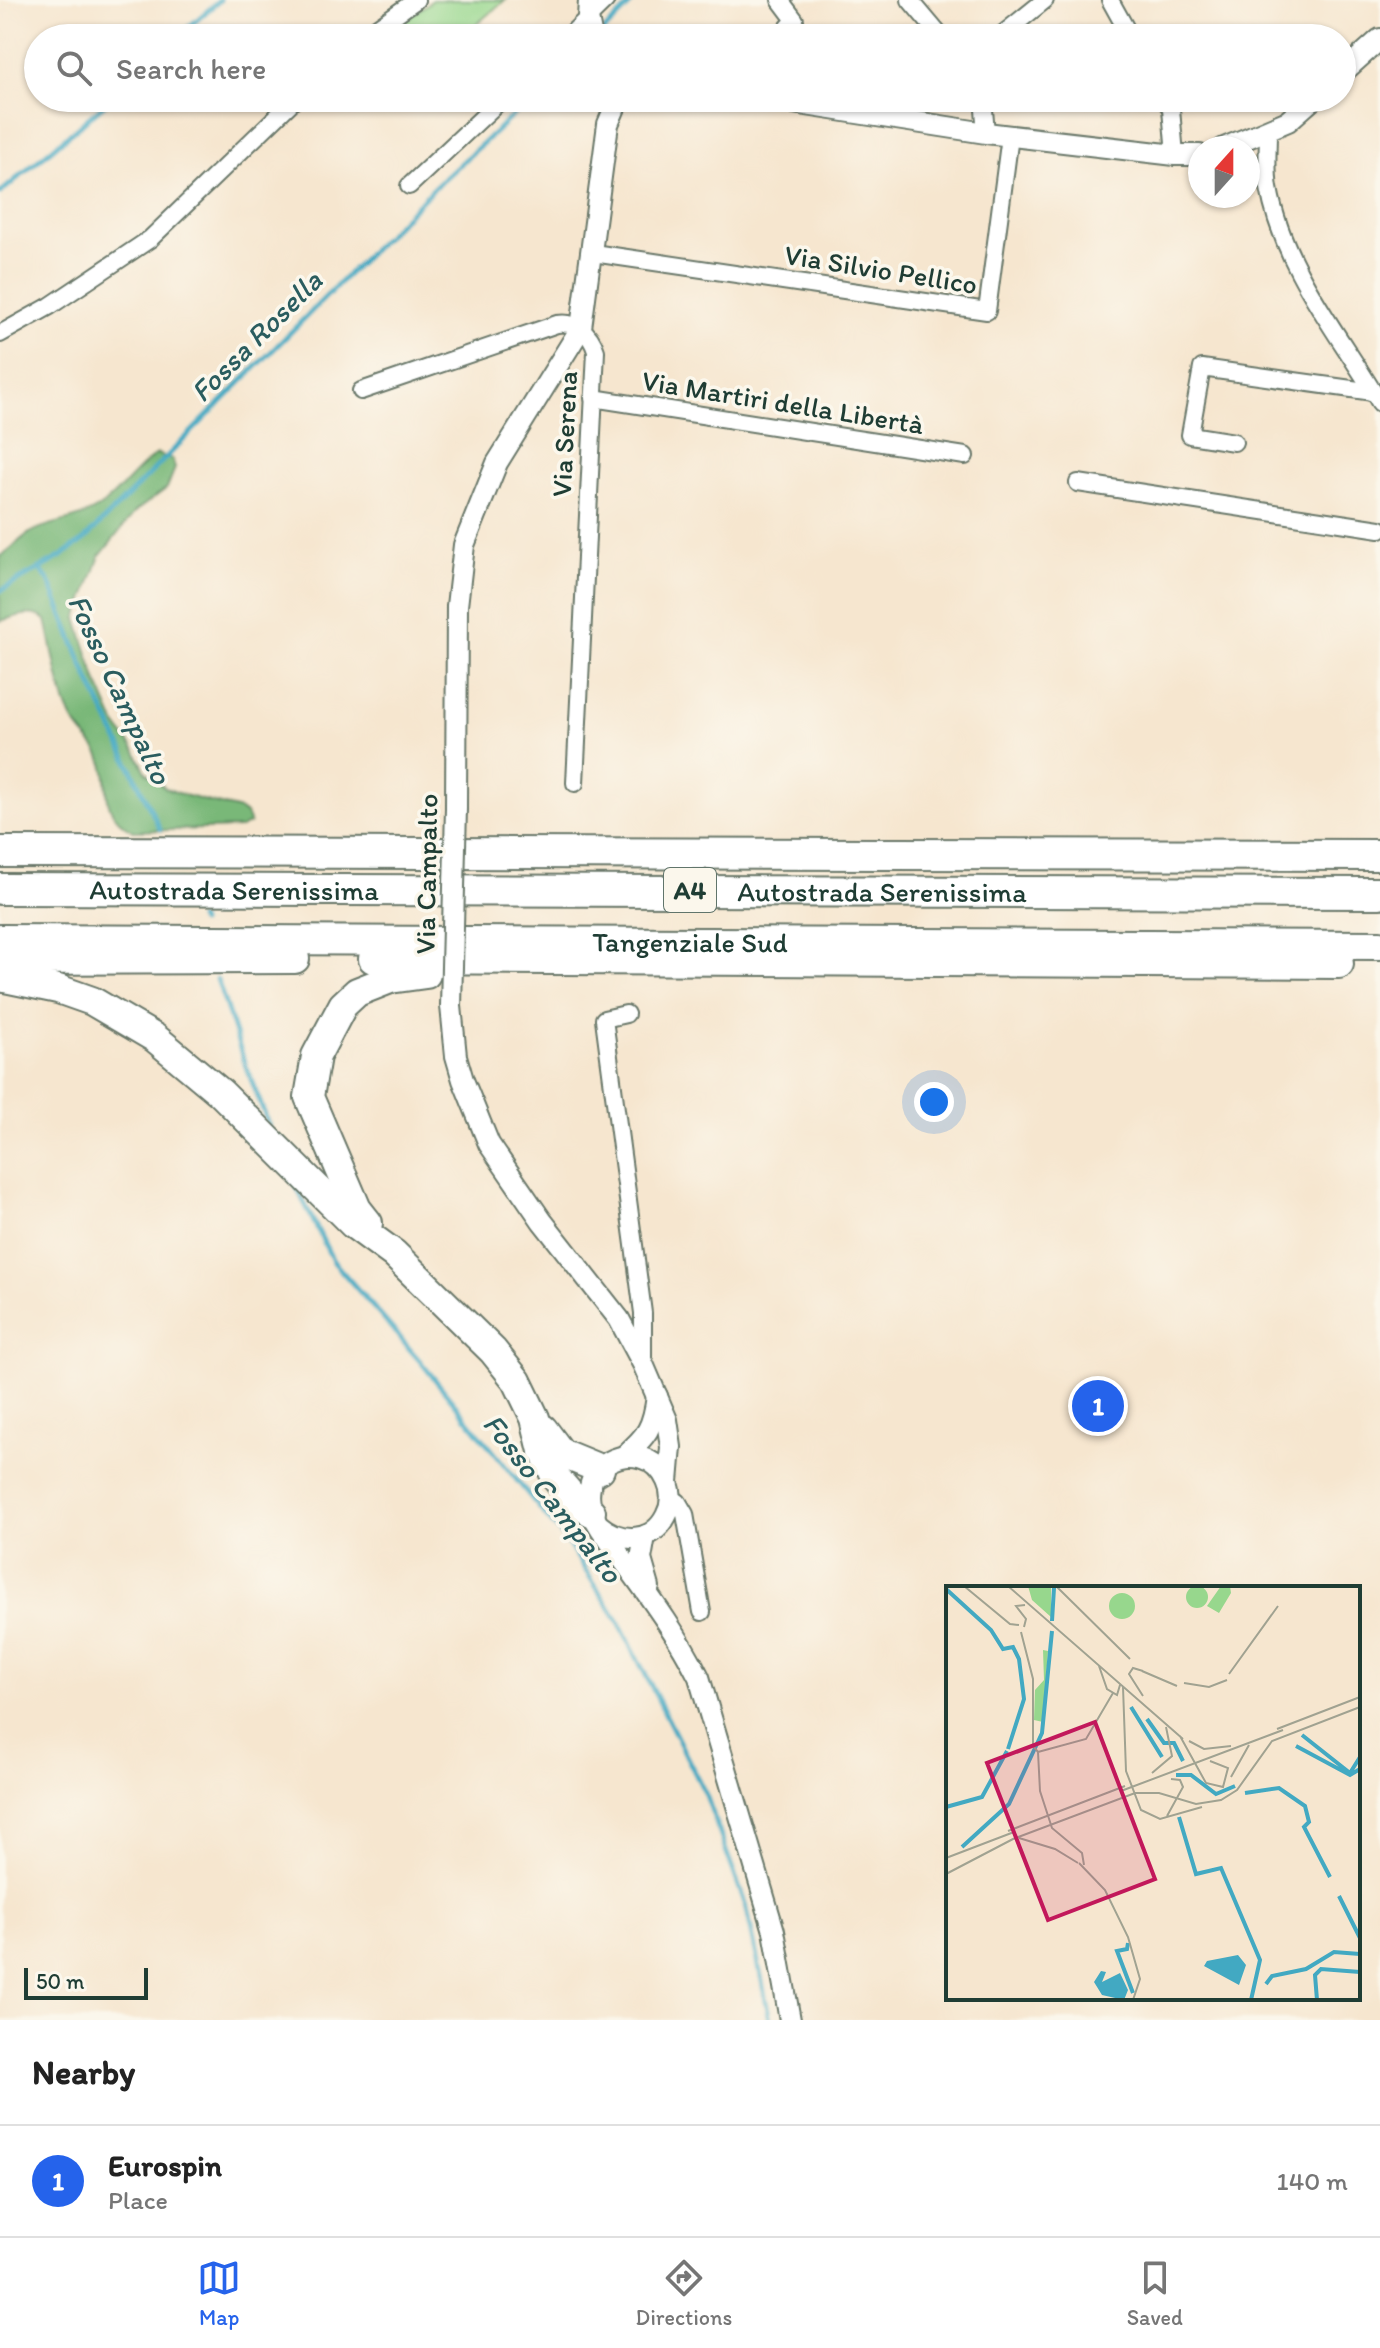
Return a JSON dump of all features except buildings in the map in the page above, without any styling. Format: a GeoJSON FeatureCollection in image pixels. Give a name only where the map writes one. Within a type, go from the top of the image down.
{"type":"FeatureCollection","features":[{"type":"Feature","properties":{"kind":"highway","name":"A4"},"geometry":{"type":"LineString","coordinates":[[1347,855],[1380,848]]}},
{"type":"Feature","properties":{"kind":"highway","name":"Autostrada Serenissima"},"geometry":{"type":"LineString","coordinates":[[0,852],[1380,855]]}},
{"type":"Feature","properties":{"kind":"highway","name":"Autostrada Serenissima"},"geometry":{"type":"LineString","coordinates":[[0,889],[1380,893]]}},
{"type":"Feature","properties":{"kind":"highway","name":"Tangenziale Sud"},"geometry":{"type":"LineString","coordinates":[[0,939],[1380,945]]}},
{"type":"Feature","properties":{"kind":"highway","name":"Tangenziale Sud"},"geometry":{"type":"LineString","coordinates":[[0,960],[1380,963]]}},
{"type":"Feature","properties":{"kind":"highway"},"geometry":{"type":"LineString","coordinates":[[592,961],[507,972],[403,976],[373,984],[357,992],[343,1005],[316,1056],[309,1097],[357,1209],[394,1254],[493,1351],[517,1381],[535,1418],[561,1453],[612,1463]]}},
{"type":"Feature","properties":{"kind":"highway"},"geometry":{"type":"LineString","coordinates":[[0,977],[58,989],[92,1001],[155,1038],[221,1093],[353,1224],[394,1254]]}},
{"type":"Feature","properties":{"kind":"highway"},"geometry":{"type":"LineString","coordinates":[[535,1418],[542,1447],[556,1478],[595,1518]]}},
{"type":"Feature","properties":{"kind":"street"},"geometry":{"type":"LineString","coordinates":[[382,24],[416,0]]}},
{"type":"Feature","properties":{"kind":"street"},"geometry":{"type":"LineString","coordinates":[[590,22],[606,0]]}},
{"type":"Feature","properties":{"kind":"street"},"geometry":{"type":"LineString","coordinates":[[780,0],[795,20],[791,24]]}},
{"type":"Feature","properties":{"kind":"street"},"geometry":{"type":"LineString","coordinates":[[910,0],[930,24]]}},
{"type":"Feature","properties":{"kind":"street"},"geometry":{"type":"LineString","coordinates":[[1015,24],[1045,0]]}},
{"type":"Feature","properties":{"kind":"street"},"geometry":{"type":"LineString","coordinates":[[1110,0],[1123,24]]}},
{"type":"Feature","properties":{"kind":"street"},"geometry":{"type":"LineString","coordinates":[[1356,60],[1380,39]]}},
{"type":"Feature","properties":{"kind":"street"},"geometry":{"type":"LineString","coordinates":[[0,334],[50,306],[150,239],[282,112]]}},
{"type":"Feature","properties":{"kind":"street"},"geometry":{"type":"LineString","coordinates":[[409,186],[488,112]]}},
{"type":"Feature","properties":{"kind":"street"},"geometry":{"type":"LineString","coordinates":[[361,391],[536,329],[567,322],[581,328],[608,124],[613,112]]}},
{"type":"Feature","properties":{"kind":"street"},"geometry":{"type":"LineString","coordinates":[[853,112],[986,133],[1188,155]]}},
{"type":"Feature","properties":{"kind":"street"},"geometry":{"type":"LineString","coordinates":[[984,112],[986,133]]}},
{"type":"Feature","properties":{"kind":"street"},"geometry":{"type":"LineString","coordinates":[[1171,112],[1175,155]]}},
{"type":"Feature","properties":{"kind":"street"},"geometry":{"type":"LineString","coordinates":[[1257,136],[1288,121],[1298,112]]}},
{"type":"Feature","properties":{"kind":"street"},"geometry":{"type":"LineString","coordinates":[[1268,132],[1269,187],[1288,246],[1301,276],[1377,397]]}},
{"type":"Feature","properties":{"kind":"street","name":"Via Silvio Pellico"},"geometry":{"type":"LineString","coordinates":[[593,253],[987,311],[1010,136]]}},
{"type":"Feature","properties":{"kind":"street","name":"Via Serena"},"geometry":{"type":"LineString","coordinates":[[575,783],[596,351],[592,338],[581,328]]}},
{"type":"Feature","properties":{"kind":"street","name":"Via Campalto"},"geometry":{"type":"LineString","coordinates":[[581,328],[497,463],[464,545],[457,606],[451,1006],[456,1056],[489,1144],[542,1221],[619,1319],[657,1394],[667,1420],[671,1447],[669,1489]]}},
{"type":"Feature","properties":{"kind":"street"},"geometry":{"type":"LineString","coordinates":[[1234,442],[1190,435],[1202,368],[1377,397]]}},
{"type":"Feature","properties":{"kind":"street","name":"Via Martiri della Libertà"},"geometry":{"type":"LineString","coordinates":[[593,398],[965,456]]}},
{"type":"Feature","properties":{"kind":"street"},"geometry":{"type":"LineString","coordinates":[[1078,483],[1380,529]]}},
{"type":"Feature","properties":{"kind":"street"},"geometry":{"type":"LineString","coordinates":[[626,1014],[604,1019],[643,1313],[643,1364]]}},
{"type":"Feature","properties":{"kind":"street"},"geometry":{"type":"LineString","coordinates":[[657,1394],[653,1421],[644,1438],[612,1463],[589,1489],[595,1518],[655,1602],[699,1677],[774,1931],[790,2020]]}},
{"type":"Feature","properties":{"kind":"street"},"geometry":{"type":"LineString","coordinates":[[612,1463],[650,1462],[678,1502],[685,1514],[702,1612]]}},
{"type":"Feature","properties":{"kind":"street"},"geometry":{"type":"LineString","coordinates":[[595,1518],[622,1538],[645,1536],[665,1519],[669,1489]]}},
{"type":"Feature","properties":{"kind":"street"},"geometry":{"type":"LineString","coordinates":[[645,1536],[641,1559],[655,1602]]}},
{"type":"Feature","properties":{"kind":"green space"},"geometry":{"type":"Polygon","coordinates":[[[433,0],[505,0],[477,24],[400,24],[433,0]]]}},
{"type":"Feature","properties":{"kind":"green space"},"geometry":{"type":"Polygon","coordinates":[[[157,454],[172,459],[175,468],[167,488],[136,511],[100,556],[77,619],[96,679],[115,723],[146,772],[165,788],[240,810],[250,823],[241,828],[133,831],[121,823],[109,806],[100,756],[74,722],[66,705],[46,620],[30,614],[0,621],[0,556],[38,529],[101,506],[157,454]]]}},
{"type":"Feature","properties":{"kind":"waterway"},"geometry":{"type":"LineString","coordinates":[[192,24],[220,0]]}},
{"type":"Feature","properties":{"kind":"waterway","name":"Fossa Rosella"},"geometry":{"type":"LineString","coordinates":[[611,24],[635,0]]}},
{"type":"Feature","properties":{"kind":"waterway"},"geometry":{"type":"LineString","coordinates":[[0,193],[95,112]]}},
{"type":"Feature","properties":{"kind":"waterway","name":"Fossa Rosella"},"geometry":{"type":"LineString","coordinates":[[0,591],[85,539],[434,188],[517,112]]}},
{"type":"Feature","properties":{"kind":"waterway","name":"Fosso Campalto"},"geometry":{"type":"LineString","coordinates":[[39,568],[49,581],[86,673],[160,829]]}},
{"type":"Feature","properties":{"kind":"waterway","name":"Fosso Campalto"},"geometry":{"type":"LineString","coordinates":[[199,919],[200,923]]}},
{"type":"Feature","properties":{"kind":"waterway","name":"Fosso Campalto"},"geometry":{"type":"LineString","coordinates":[[217,979],[269,1125]]}},
{"type":"Feature","properties":{"kind":"waterway","name":"Fosso Campalto"},"geometry":{"type":"LineString","coordinates":[[294,1182],[333,1261],[420,1361],[567,1542],[619,1622],[706,1795],[747,1909],[770,2020]]}},
{"type":"Feature","properties":{"kind":"place","name":"Eurospin"},"geometry":{"type":"Point","coordinates":[1098,1406]}}]}
